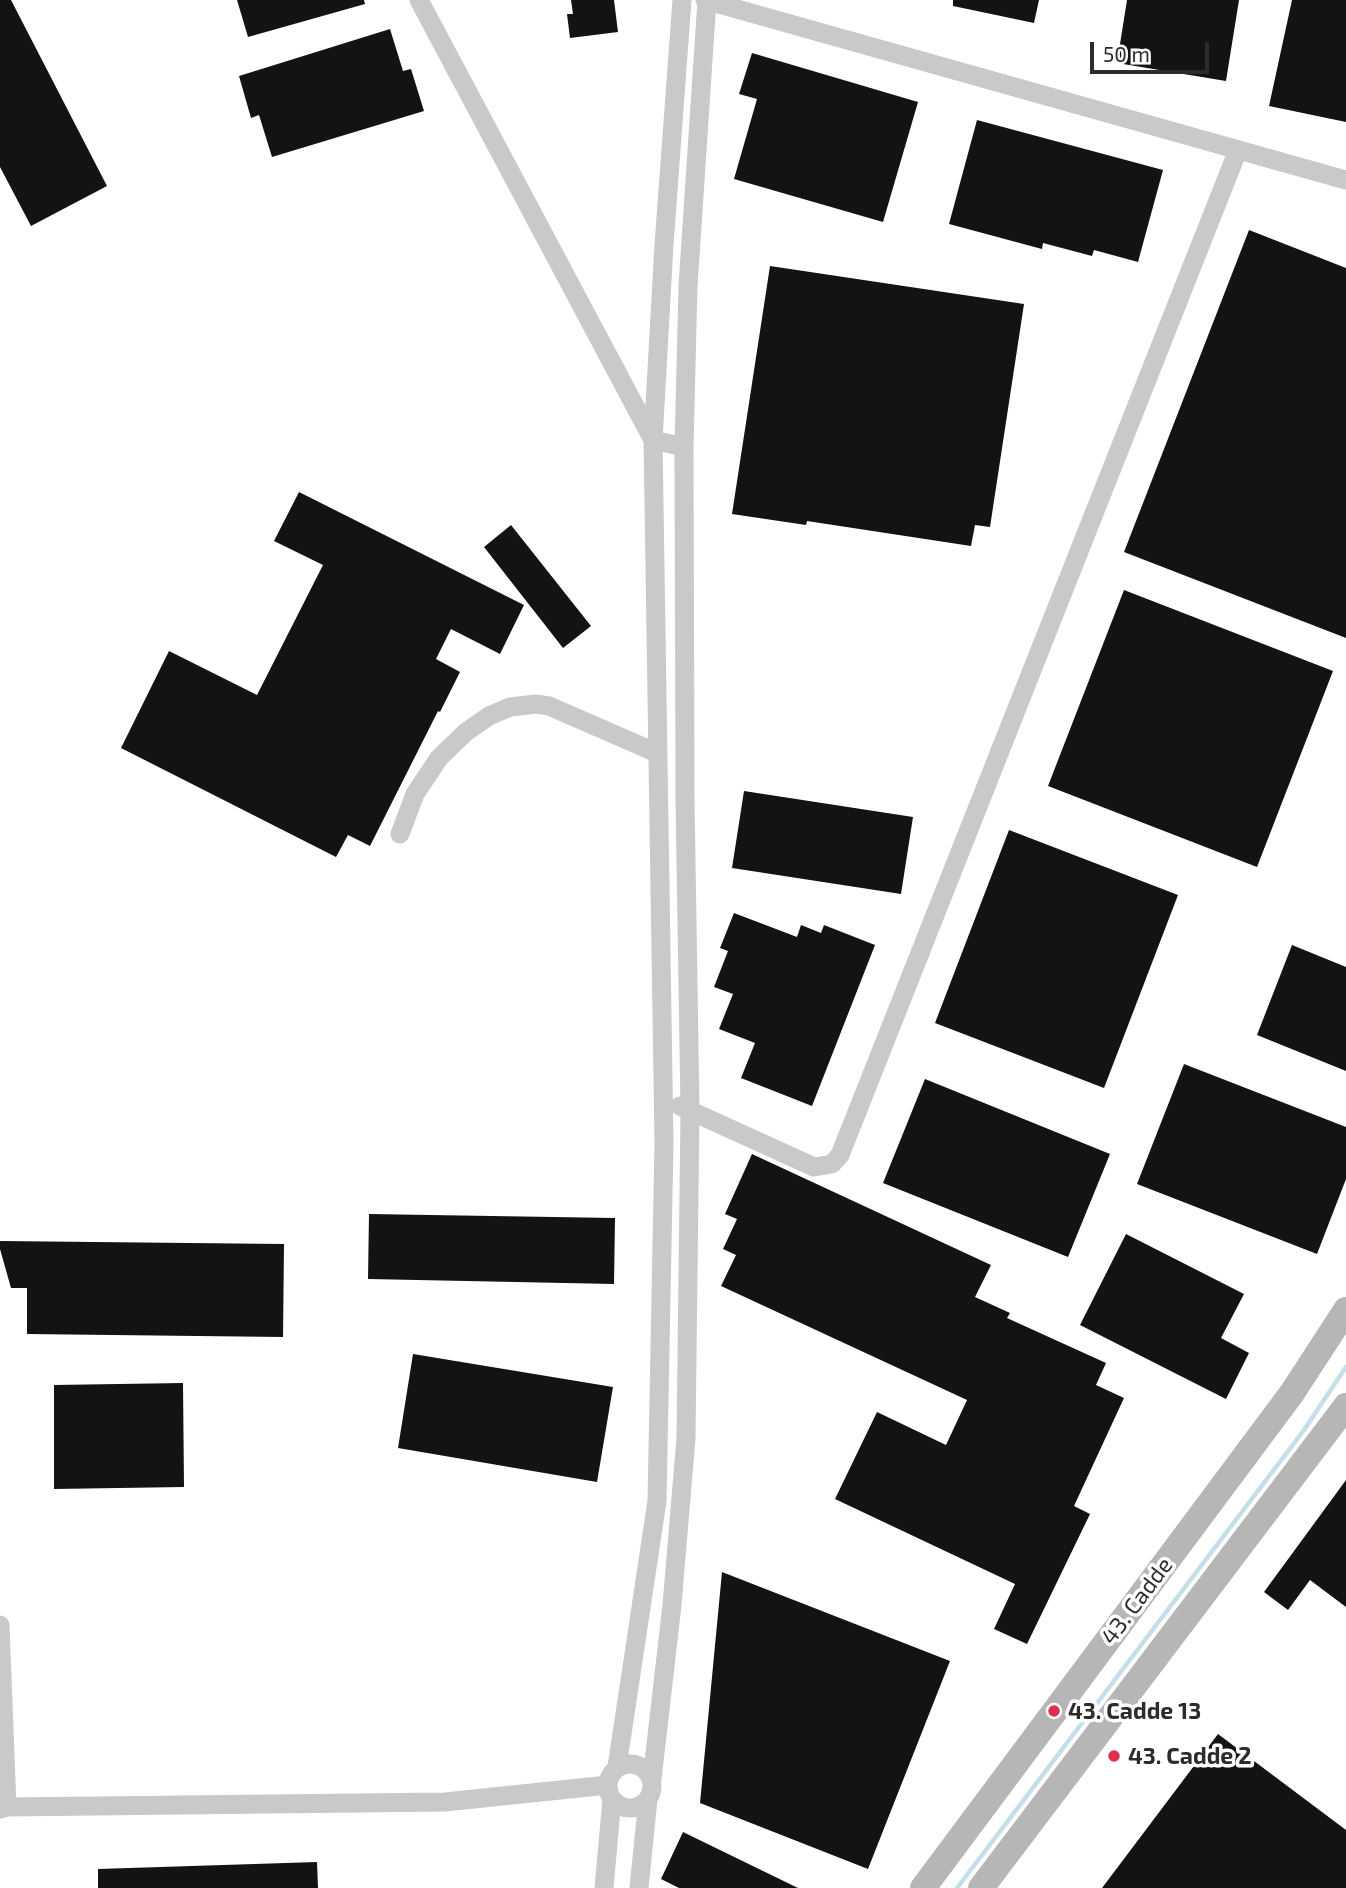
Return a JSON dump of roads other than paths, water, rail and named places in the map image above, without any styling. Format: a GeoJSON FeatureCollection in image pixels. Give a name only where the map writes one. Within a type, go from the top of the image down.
{"type":"FeatureCollection","features":[{"type":"Feature","properties":{"kind":"main road","name":"43. Cadde"},"geometry":{"type":"LineString","coordinates":[[923,1888],[1292,1393],[1346,1311]]}},
{"type":"Feature","properties":{"kind":"main road"},"geometry":{"type":"LineString","coordinates":[[981,1888],[1346,1406]]}},
{"type":"Feature","properties":{"kind":"street"},"geometry":{"type":"LineString","coordinates":[[419,0],[653,440],[684,447]]}},
{"type":"Feature","properties":{"kind":"street"},"geometry":{"type":"LineString","coordinates":[[617,1767],[657,1502],[663,1101],[653,440],[682,0]]}},
{"type":"Feature","properties":{"kind":"street"},"geometry":{"type":"LineString","coordinates":[[610,1792],[617,1804],[630,1808],[637,1807],[652,1793],[686,1438],[690,1110],[685,799],[684,447],[688,286],[706,0],[1346,180]]}},
{"type":"Feature","properties":{"kind":"street"},"geometry":{"type":"LineString","coordinates":[[663,1101],[690,1110],[814,1167],[832,1164],[840,1154],[1238,150]]}},
{"type":"Feature","properties":{"kind":"street"},"geometry":{"type":"LineString","coordinates":[[400,834],[415,794],[439,758],[466,732],[489,716],[510,707],[536,704],[549,706],[657,753]]}},
{"type":"Feature","properties":{"kind":"street"},"geometry":{"type":"LineString","coordinates":[[0,1625],[2,1806],[445,1802],[610,1792]]}},
{"type":"Feature","properties":{"kind":"street"},"geometry":{"type":"LineString","coordinates":[[604,1888],[612,1772],[624,1764],[638,1764],[652,1779]]}},
{"type":"Feature","properties":{"kind":"street"},"geometry":{"type":"LineString","coordinates":[[639,1888],[648,1799]]}},
{"type":"Feature","properties":{"kind":"waterway"},"geometry":{"type":"LineString","coordinates":[[957,1888],[1304,1430],[1346,1367]]}},
{"type":"Feature","properties":{"kind":"place","name":"43. Cadde 13"},"geometry":{"type":"Point","coordinates":[1054,1711]}},
{"type":"Feature","properties":{"kind":"place","name":"43. Cadde 2"},"geometry":{"type":"Point","coordinates":[1114,1756]}}]}
